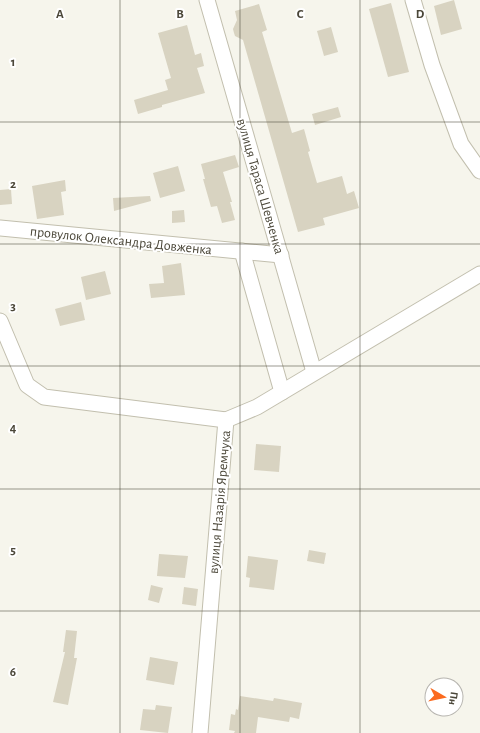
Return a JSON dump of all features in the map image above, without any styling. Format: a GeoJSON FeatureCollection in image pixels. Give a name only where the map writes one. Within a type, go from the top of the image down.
{"type":"FeatureCollection","features":[{"type":"Feature","properties":{"kind":"street","name":"вулиця Тараса Шевченка"},"geometry":{"type":"LineString","coordinates":[[207,0],[314,372]]}},
{"type":"Feature","properties":{"kind":"street"},"geometry":{"type":"LineString","coordinates":[[413,0],[432,65],[461,144],[480,171]]}},
{"type":"Feature","properties":{"kind":"street","name":"провулок Олександра Довженка"},"geometry":{"type":"LineString","coordinates":[[0,228],[280,255]]}},
{"type":"Feature","properties":{"kind":"street"},"geometry":{"type":"LineString","coordinates":[[242,251],[282,392]]}},
{"type":"Feature","properties":{"kind":"street","name":"вулиця Назарія Яремчука"},"geometry":{"type":"LineString","coordinates":[[200,733],[226,420],[257,407],[480,274]]}},
{"type":"Feature","properties":{"kind":"street"},"geometry":{"type":"LineString","coordinates":[[0,321],[27,385],[44,397],[226,420]]}},
{"type":"Feature","properties":{"kind":"building"},"geometry":{"type":"Polygon","coordinates":[[[454,0],[462,29],[441,35],[434,6],[454,0]]]}},
{"type":"Feature","properties":{"kind":"building"},"geometry":{"type":"Polygon","coordinates":[[[391,3],[409,72],[388,77],[369,9],[391,3]]]}},
{"type":"Feature","properties":{"kind":"building"},"geometry":{"type":"Polygon","coordinates":[[[259,4],[267,30],[262,32],[292,133],[304,129],[310,151],[308,152],[317,183],[342,176],[347,194],[354,191],[359,208],[323,218],[325,225],[298,232],[243,40],[235,36],[233,29],[237,20],[235,11],[259,4]]]}},
{"type":"Feature","properties":{"kind":"building"},"geometry":{"type":"Polygon","coordinates":[[[187,25],[195,55],[201,53],[204,66],[197,68],[205,93],[162,105],[162,107],[138,114],[134,100],[168,90],[165,80],[171,78],[158,33],[187,25]]]}},
{"type":"Feature","properties":{"kind":"building"},"geometry":{"type":"Polygon","coordinates":[[[331,27],[338,52],[324,56],[317,31],[331,27]]]}},
{"type":"Feature","properties":{"kind":"building"},"geometry":{"type":"Polygon","coordinates":[[[338,107],[341,117],[315,125],[312,114],[338,107]]]}},
{"type":"Feature","properties":{"kind":"building"},"geometry":{"type":"Polygon","coordinates":[[[235,155],[239,167],[223,172],[232,202],[230,202],[235,220],[222,223],[217,206],[211,207],[203,179],[205,179],[201,164],[235,155]]]}},
{"type":"Feature","properties":{"kind":"building"},"geometry":{"type":"Polygon","coordinates":[[[178,166],[185,191],[160,198],[153,173],[178,166]]]}},
{"type":"Feature","properties":{"kind":"building"},"geometry":{"type":"Polygon","coordinates":[[[65,180],[66,191],[61,192],[64,215],[37,219],[32,186],[65,180]]]}},
{"type":"Feature","properties":{"kind":"building"},"geometry":{"type":"Polygon","coordinates":[[[11,189],[12,204],[0,205],[0,190],[11,189]]]}},
{"type":"Feature","properties":{"kind":"building"},"geometry":{"type":"Polygon","coordinates":[[[150,196],[151,201],[114,211],[113,198],[150,196]]]}},
{"type":"Feature","properties":{"kind":"building"},"geometry":{"type":"Polygon","coordinates":[[[184,210],[185,222],[172,223],[172,211],[184,210]]]}},
{"type":"Feature","properties":{"kind":"building"},"geometry":{"type":"Polygon","coordinates":[[[181,263],[185,295],[151,298],[149,284],[164,283],[162,266],[181,263]]]}},
{"type":"Feature","properties":{"kind":"building"},"geometry":{"type":"Polygon","coordinates":[[[105,271],[111,294],[86,300],[81,277],[105,271]]]}},
{"type":"Feature","properties":{"kind":"building"},"geometry":{"type":"Polygon","coordinates":[[[81,302],[85,320],[60,326],[55,309],[81,302]]]}},
{"type":"Feature","properties":{"kind":"building"},"geometry":{"type":"Polygon","coordinates":[[[256,444],[281,446],[279,472],[254,470],[256,444]]]}},
{"type":"Feature","properties":{"kind":"building"},"geometry":{"type":"Polygon","coordinates":[[[309,550],[326,553],[324,564],[307,561],[309,550]]]}},
{"type":"Feature","properties":{"kind":"building"},"geometry":{"type":"Polygon","coordinates":[[[159,554],[188,556],[185,578],[157,576],[159,554]]]}},
{"type":"Feature","properties":{"kind":"building"},"geometry":{"type":"Polygon","coordinates":[[[248,556],[278,560],[274,590],[249,587],[250,578],[246,577],[248,556]]]}},
{"type":"Feature","properties":{"kind":"building"},"geometry":{"type":"Polygon","coordinates":[[[151,585],[163,588],[159,603],[148,600],[151,585]]]}},
{"type":"Feature","properties":{"kind":"building"},"geometry":{"type":"Polygon","coordinates":[[[184,587],[198,589],[196,606],[182,604],[184,587]]]}},
{"type":"Feature","properties":{"kind":"building"},"geometry":{"type":"Polygon","coordinates":[[[66,630],[77,631],[74,658],[77,658],[68,705],[53,702],[65,652],[63,652],[66,630]]]}},
{"type":"Feature","properties":{"kind":"building"},"geometry":{"type":"Polygon","coordinates":[[[150,657],[178,662],[174,685],[146,680],[150,657]]]}},
{"type":"Feature","properties":{"kind":"building"},"geometry":{"type":"Polygon","coordinates":[[[240,696],[273,701],[274,698],[302,703],[299,719],[290,717],[289,722],[258,717],[256,733],[234,733],[235,731],[229,730],[231,714],[235,715],[236,709],[238,710],[240,696]]]}},
{"type":"Feature","properties":{"kind":"building"},"geometry":{"type":"Polygon","coordinates":[[[156,705],[172,707],[168,733],[140,730],[143,709],[155,710],[156,705]]]}}]}
